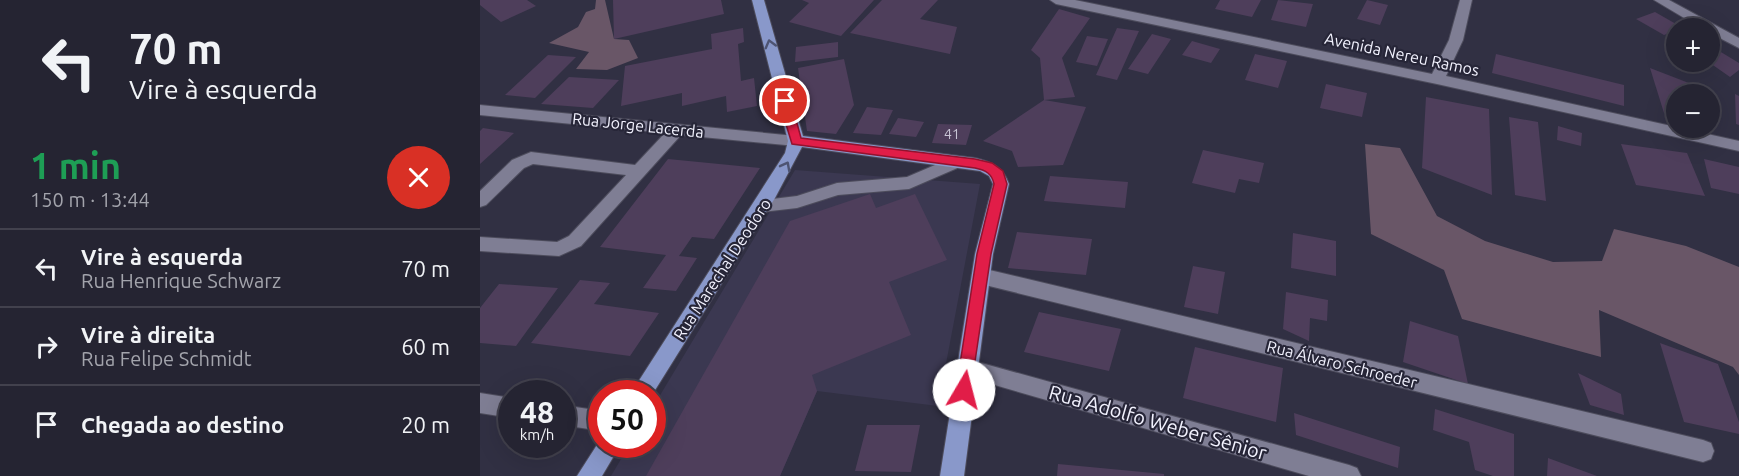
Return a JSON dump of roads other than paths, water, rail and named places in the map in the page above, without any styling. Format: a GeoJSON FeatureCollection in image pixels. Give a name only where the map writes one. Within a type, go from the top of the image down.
{"type":"FeatureCollection","features":[{"type":"Feature","properties":{"kind":"main road"},"geometry":{"type":"LineString","coordinates":[[758,0],[796,141],[988,166],[998,174],[1001,184],[981,276],[952,476]]}},
{"type":"Feature","properties":{"kind":"main road","name":"Rua Marechal Deodoro"},"geometry":{"type":"LineString","coordinates":[[650,380],[762,206],[788,162],[796,141]]}},
{"type":"Feature","properties":{"kind":"main road"},"geometry":{"type":"LineString","coordinates":[[589,476],[601,458]]}},
{"type":"Feature","properties":{"kind":"street","name":"Avenida Nereu Ramos"},"geometry":{"type":"LineString","coordinates":[[1058,0],[1437,79],[1739,146]]}},
{"type":"Feature","properties":{"kind":"street"},"geometry":{"type":"LineString","coordinates":[[1437,79],[1456,40],[1466,0]]}},
{"type":"Feature","properties":{"kind":"street"},"geometry":{"type":"LineString","coordinates":[[1660,0],[1739,44]]}},
{"type":"Feature","properties":{"kind":"street","name":"Rua Jorge Lacerda"},"geometry":{"type":"LineString","coordinates":[[480,110],[796,141]]}},
{"type":"Feature","properties":{"kind":"street"},"geometry":{"type":"LineString","coordinates":[[480,244],[559,249],[567,246],[575,241],[678,129]]}},
{"type":"Feature","properties":{"kind":"street"},"geometry":{"type":"LineString","coordinates":[[480,201],[518,164],[531,158],[637,171]]}},
{"type":"Feature","properties":{"kind":"street"},"geometry":{"type":"LineString","coordinates":[[762,206],[797,202],[837,189],[909,183],[956,162]]}},
{"type":"Feature","properties":{"kind":"street","name":"Rua Álvaro Schroeder"},"geometry":{"type":"LineString","coordinates":[[981,276],[1703,451]]}},
{"type":"Feature","properties":{"kind":"street","name":"Rua Adolfo Weber Sênior"},"geometry":{"type":"LineString","coordinates":[[967,369],[1349,476]]}},
{"type":"Feature","properties":{"kind":"street"},"geometry":{"type":"LineString","coordinates":[[480,403],[498,406]]}}]}
